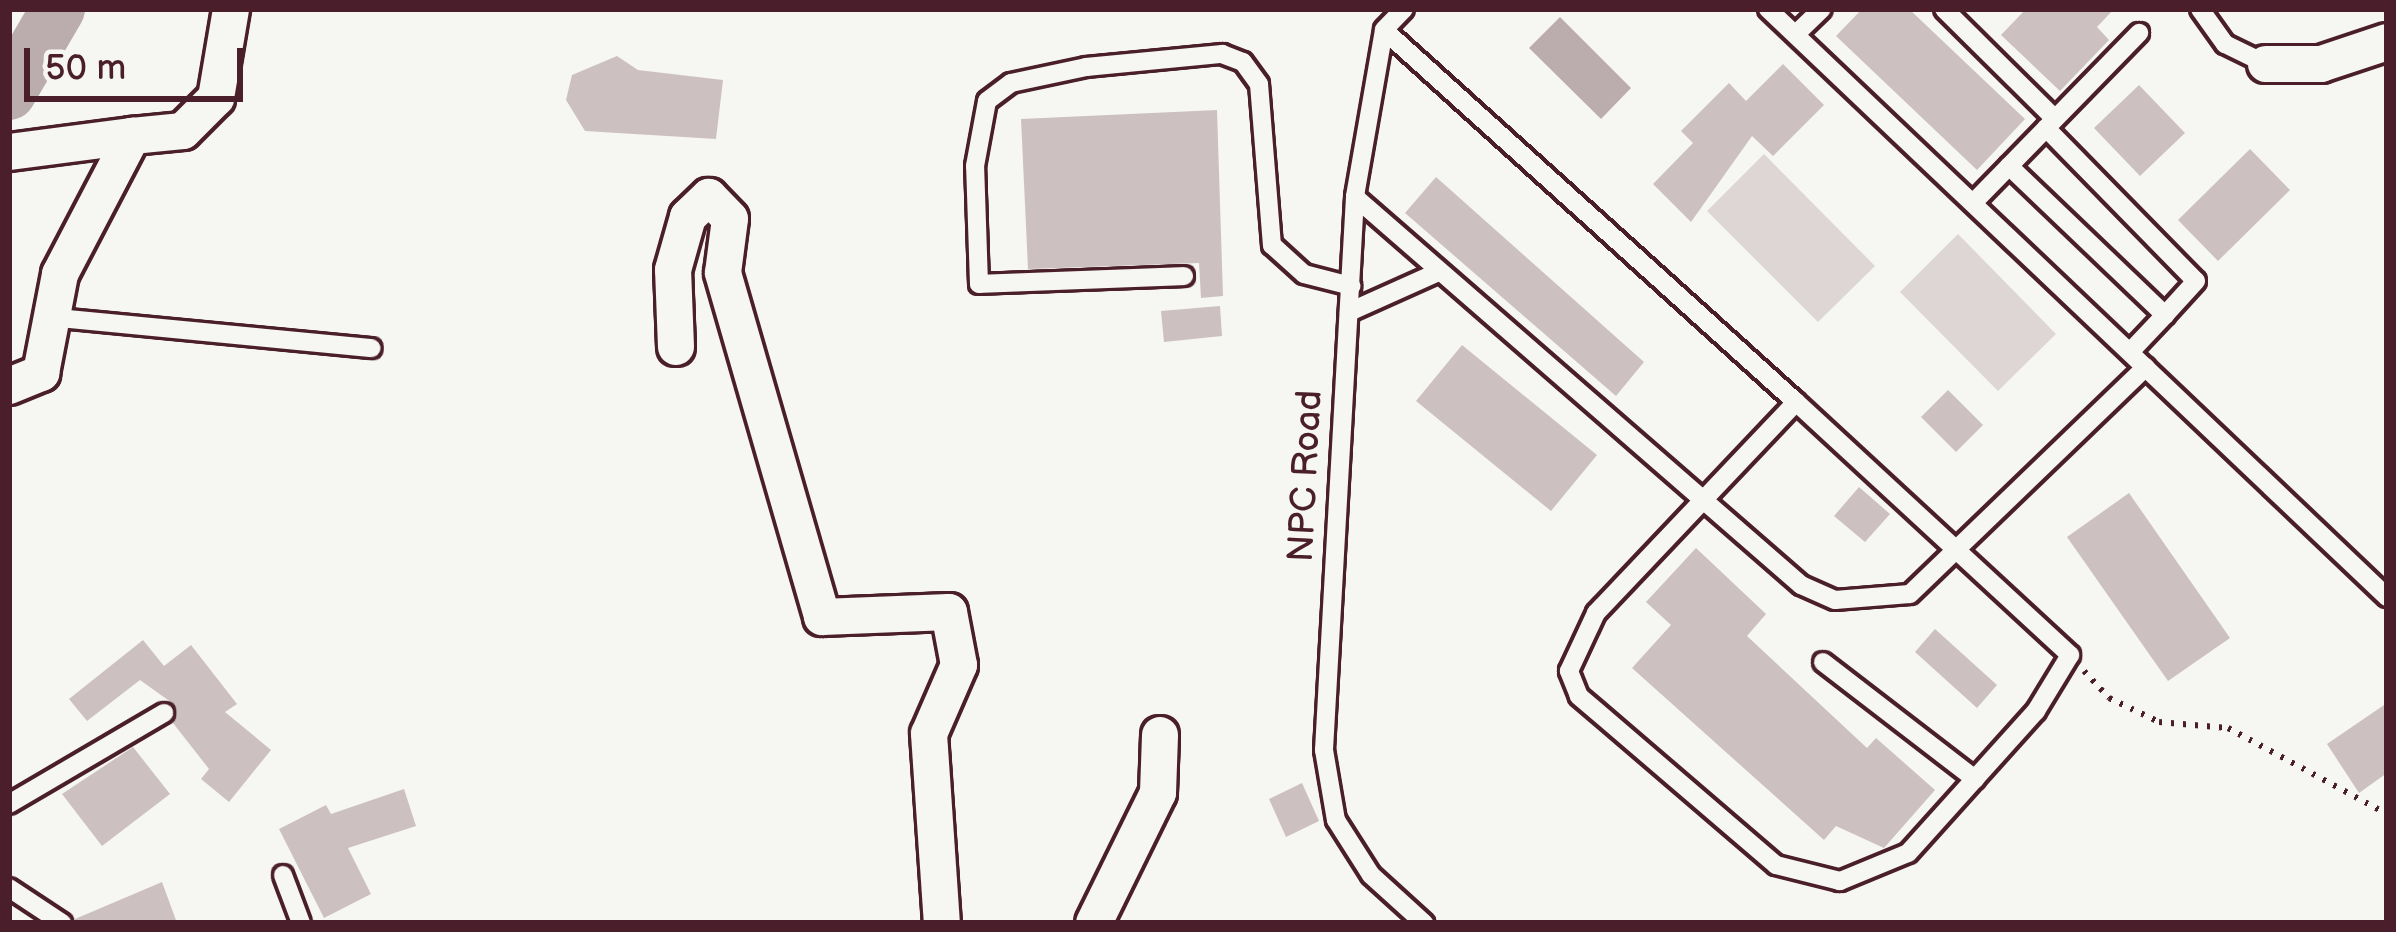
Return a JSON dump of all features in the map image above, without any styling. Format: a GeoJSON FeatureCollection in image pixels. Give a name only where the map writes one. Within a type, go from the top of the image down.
{"type":"FeatureCollection","features":[{"type":"Feature","properties":{"kind":"street"},"geometry":{"type":"LineString","coordinates":[[9,152],[183,130],[217,98],[231,9]]}},
{"type":"Feature","properties":{"kind":"street"},"geometry":{"type":"LineString","coordinates":[[2266,64],[2320,64],[2387,42]]}},
{"type":"Feature","properties":{"kind":"street"},"geometry":{"type":"LineString","coordinates":[[9,386],[41,373],[49,317],[132,136]]}},
{"type":"Feature","properties":{"kind":"street"},"geometry":{"type":"LineString","coordinates":[[676,347],[673,270],[688,217],[709,197],[730,219],[723,273],[822,617],[949,612],[959,665],[929,734],[942,923]]}},
{"type":"Feature","properties":{"kind":"street"},"geometry":{"type":"LineString","coordinates":[[1094,923],[1158,793],[1160,736]]}},
{"type":"Feature","properties":{"kind":"lane"},"geometry":{"type":"LineString","coordinates":[[1404,9],[1384,30],[1796,402],[2070,656],[1975,779],[1908,853],[1871,874],[1804,880],[1579,696],[1568,671],[1576,644],[1701,497],[1796,402]]}},
{"type":"Feature","properties":{"kind":"lane"},"geometry":{"type":"LineString","coordinates":[[1768,9],[1798,32],[2387,597]]}},
{"type":"Feature","properties":{"kind":"lane"},"geometry":{"type":"LineString","coordinates":[[1798,32],[1822,9]]}},
{"type":"Feature","properties":{"kind":"lane"},"geometry":{"type":"LineString","coordinates":[[1945,9],[2196,281],[2130,352]]}},
{"type":"Feature","properties":{"kind":"lane"},"geometry":{"type":"LineString","coordinates":[[2200,9],[2225,44],[2266,64]]}},
{"type":"Feature","properties":{"kind":"lane","name":"NPC Road"},"geometry":{"type":"LineString","coordinates":[[1384,30],[1354,197],[1324,750],[1336,820],[1371,875],[1424,923]]}},
{"type":"Feature","properties":{"kind":"lane"},"geometry":{"type":"LineString","coordinates":[[1973,203],[2139,33]]}},
{"type":"Feature","properties":{"kind":"lane"},"geometry":{"type":"LineString","coordinates":[[1184,276],[979,284],[975,166],[987,101],[1011,82],[1086,67],[1222,54],[1244,62],[1259,84],[1272,245],[1304,274],[1351,286]]}},
{"type":"Feature","properties":{"kind":"lane"},"geometry":{"type":"LineString","coordinates":[[2009,166],[2165,315]]}},
{"type":"Feature","properties":{"kind":"lane"},"geometry":{"type":"LineString","coordinates":[[1354,197],[1436,273],[1801,585],[1835,600],[1910,594],[2146,367]]}},
{"type":"Feature","properties":{"kind":"lane"},"geometry":{"type":"LineString","coordinates":[[1349,311],[1436,273]]}},
{"type":"Feature","properties":{"kind":"lane"},"geometry":{"type":"LineString","coordinates":[[49,317],[371,348]]}},
{"type":"Feature","properties":{"kind":"lane"},"geometry":{"type":"LineString","coordinates":[[1822,662],[1975,779]]}},
{"type":"Feature","properties":{"kind":"lane"},"geometry":{"type":"LineString","coordinates":[[9,804],[164,713]]}},
{"type":"Feature","properties":{"kind":"lane"},"geometry":{"type":"LineString","coordinates":[[283,875],[301,923]]}},
{"type":"Feature","properties":{"kind":"lane"},"geometry":{"type":"LineString","coordinates":[[9,888],[62,923]]}},
{"type":"Feature","properties":{"kind":"path"},"geometry":{"type":"LineString","coordinates":[[2070,656],[2109,698],[2159,722],[2228,728],[2387,814]]}},
{"type":"Feature","properties":{"kind":"shaded area"},"geometry":{"type":"Polygon","coordinates":[[[1560,17],[1631,88],[1601,119],[1529,48],[1560,17]]]}},
{"type":"Feature","properties":{"kind":"shaded area"},"geometry":{"type":"Polygon","coordinates":[[[1764,154],[1875,266],[1818,322],[1707,211],[1764,154]]]}},
{"type":"Feature","properties":{"kind":"shaded area"},"geometry":{"type":"Polygon","coordinates":[[[1958,234],[2056,334],[1998,391],[1900,292],[1958,234]]]}},
{"type":"Feature","properties":{"kind":"building"},"geometry":{"type":"Polygon","coordinates":[[[1862,9],[1909,9],[2025,119],[1977,170],[1836,36],[1862,9]]]}},
{"type":"Feature","properties":{"kind":"building"},"geometry":{"type":"Polygon","coordinates":[[[2026,9],[2114,9],[2097,27],[2109,40],[2060,91],[2001,35],[2026,9]]]}},
{"type":"Feature","properties":{"kind":"building"},"geometry":{"type":"Polygon","coordinates":[[[617,56],[638,70],[723,80],[716,139],[585,131],[566,100],[572,75],[617,56]]]}},
{"type":"Feature","properties":{"kind":"building"},"geometry":{"type":"Polygon","coordinates":[[[1783,64],[1824,105],[1773,156],[1752,136],[1691,222],[1653,184],[1693,143],[1681,131],[1729,83],[1746,101],[1783,64]]]}},
{"type":"Feature","properties":{"kind":"building"},"geometry":{"type":"Polygon","coordinates":[[[2139,85],[2185,133],[2140,176],[2094,128],[2139,85]]]}},
{"type":"Feature","properties":{"kind":"building"},"geometry":{"type":"Polygon","coordinates":[[[1217,110],[1223,296],[1201,298],[1199,263],[1028,269],[1021,119],[1217,110]]]}},
{"type":"Feature","properties":{"kind":"building"},"geometry":{"type":"Polygon","coordinates":[[[2250,149],[2290,190],[2218,261],[2178,220],[2250,149]]]}},
{"type":"Feature","properties":{"kind":"building"},"geometry":{"type":"Polygon","coordinates":[[[1436,177],[1644,362],[1616,396],[1405,213],[1436,177]]]}},
{"type":"Feature","properties":{"kind":"building"},"geometry":{"type":"Polygon","coordinates":[[[1220,306],[1222,336],[1164,342],[1161,311],[1220,306]]]}},
{"type":"Feature","properties":{"kind":"building"},"geometry":{"type":"Polygon","coordinates":[[[1462,345],[1597,455],[1551,511],[1416,401],[1462,345]]]}},
{"type":"Feature","properties":{"kind":"building"},"geometry":{"type":"Polygon","coordinates":[[[1948,390],[1983,425],[1956,452],[1921,417],[1948,390]]]}},
{"type":"Feature","properties":{"kind":"building"},"geometry":{"type":"Polygon","coordinates":[[[1859,487],[1890,514],[1865,542],[1834,516],[1859,487]]]}},
{"type":"Feature","properties":{"kind":"building"},"geometry":{"type":"Polygon","coordinates":[[[2129,493],[2230,638],[2168,681],[2067,537],[2129,493]]]}},
{"type":"Feature","properties":{"kind":"building"},"geometry":{"type":"Polygon","coordinates":[[[1696,548],[1766,614],[1747,636],[1867,748],[1876,738],[1935,790],[1884,848],[1836,826],[1824,840],[1632,668],[1671,625],[1646,602],[1696,548]]]}},
{"type":"Feature","properties":{"kind":"building"},"geometry":{"type":"Polygon","coordinates":[[[1935,629],[1997,685],[1977,708],[1915,652],[1935,629]]]}},
{"type":"Feature","properties":{"kind":"building"},"geometry":{"type":"Polygon","coordinates":[[[143,640],[164,666],[191,645],[237,704],[225,712],[271,750],[229,802],[201,779],[209,769],[173,723],[175,705],[140,680],[87,721],[69,699],[143,640]]]}},
{"type":"Feature","properties":{"kind":"building"},"geometry":{"type":"Polygon","coordinates":[[[2387,703],[2387,773],[2359,793],[2327,744],[2387,703]]]}},
{"type":"Feature","properties":{"kind":"building"},"geometry":{"type":"Polygon","coordinates":[[[133,747],[170,794],[102,846],[62,794],[133,747]]]}},
{"type":"Feature","properties":{"kind":"building"},"geometry":{"type":"Polygon","coordinates":[[[1302,783],[1319,821],[1286,837],[1269,799],[1302,783]]]}},
{"type":"Feature","properties":{"kind":"building"},"geometry":{"type":"Polygon","coordinates":[[[404,789],[416,826],[348,848],[371,894],[324,918],[279,829],[326,805],[331,814],[404,789]]]}},
{"type":"Feature","properties":{"kind":"building"},"geometry":{"type":"Polygon","coordinates":[[[162,882],[177,923],[75,923],[75,919],[162,882]]]}},
{"type":"Feature","properties":{"kind":"waterway"},"geometry":{"type":"LineString","coordinates":[[9,93],[58,9]]}}]}
